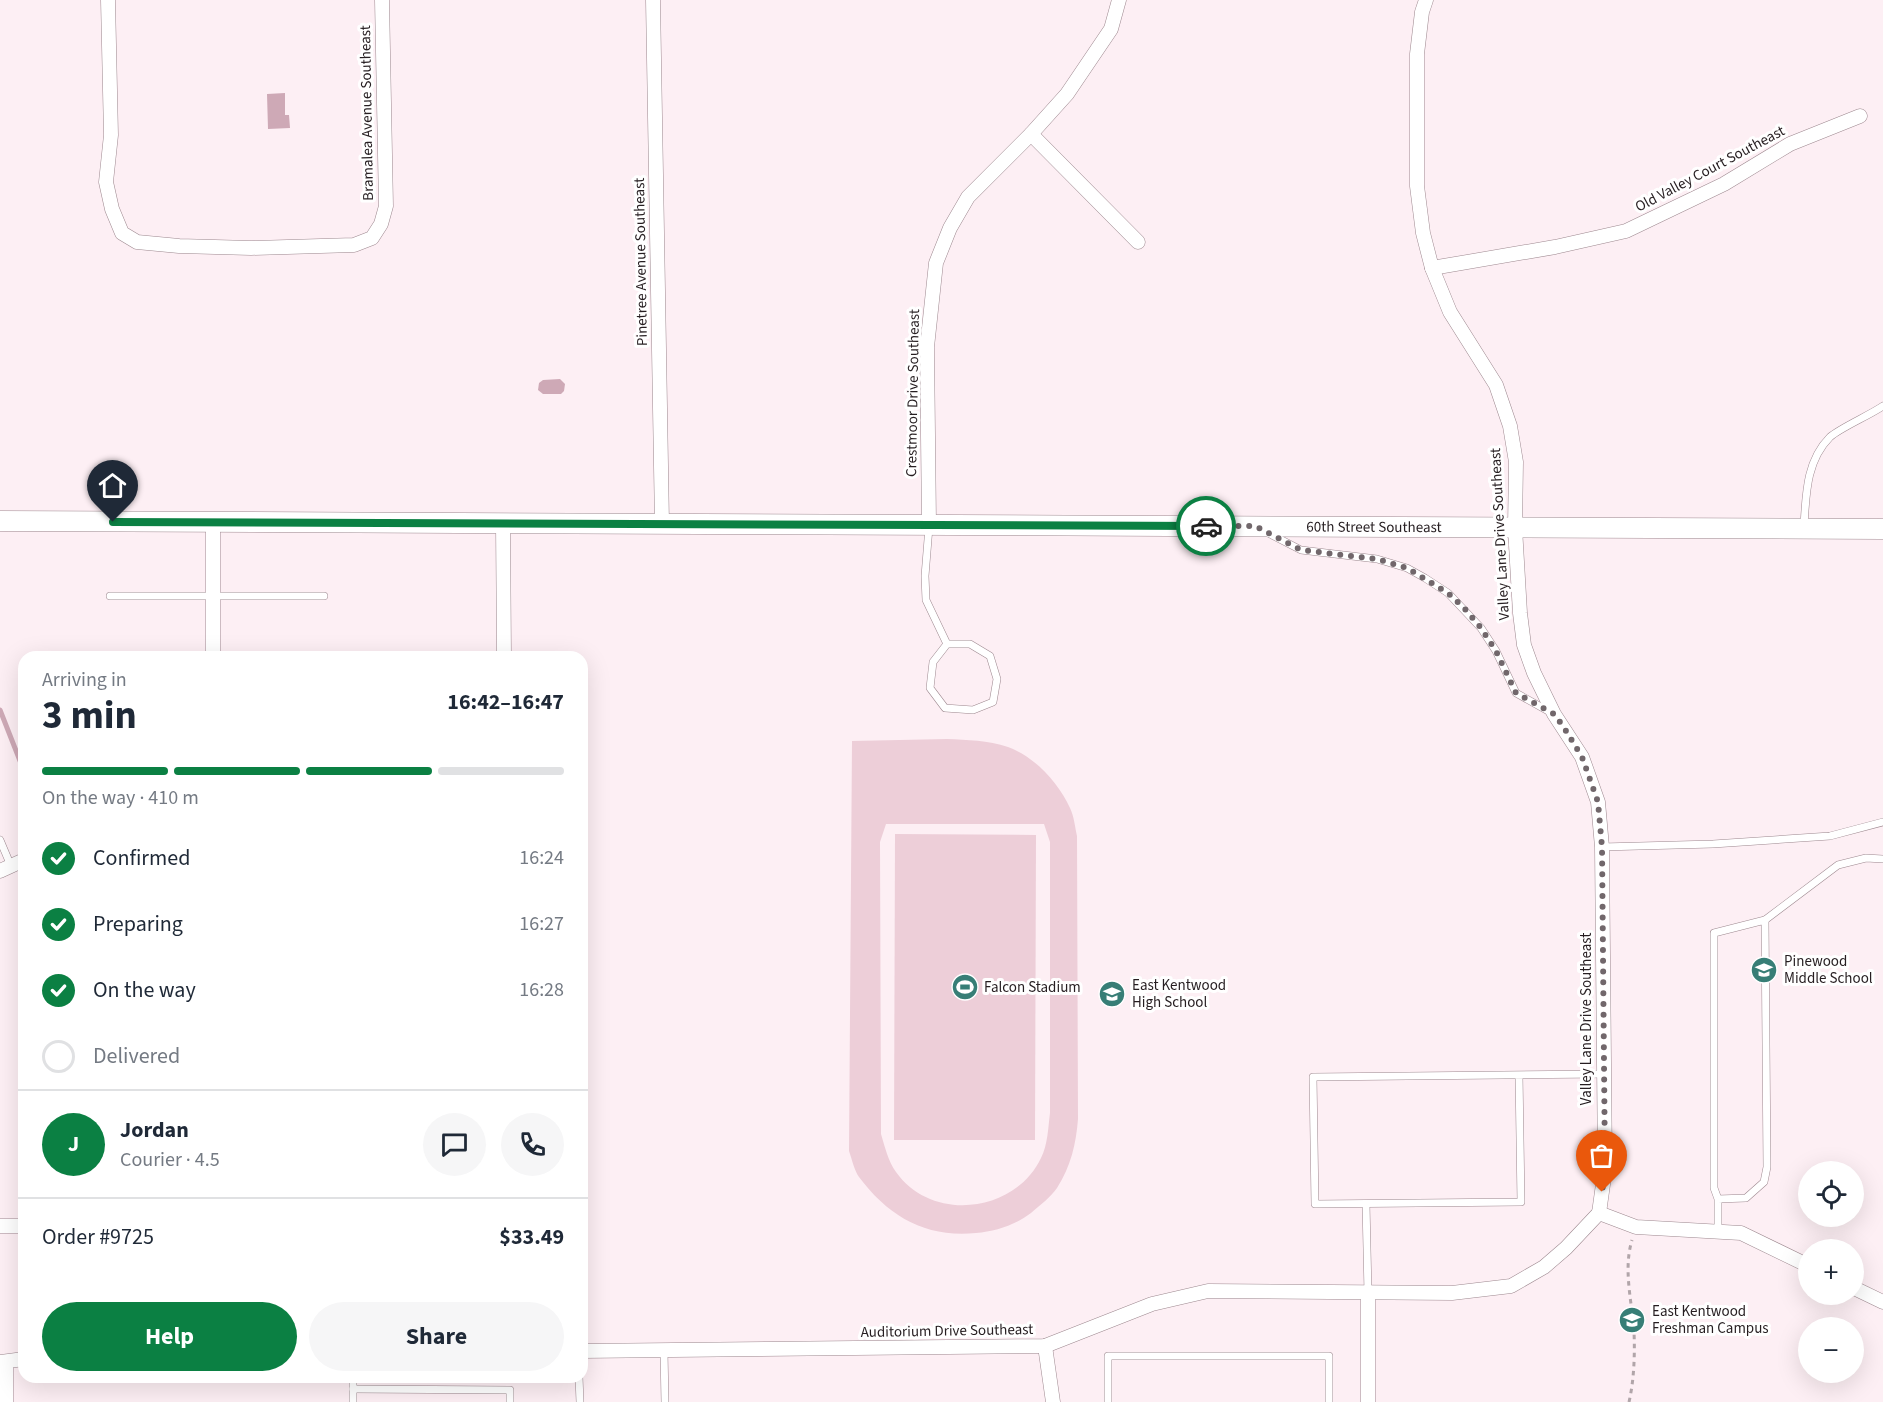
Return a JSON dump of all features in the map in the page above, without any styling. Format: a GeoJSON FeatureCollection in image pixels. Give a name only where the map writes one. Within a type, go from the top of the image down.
{"type":"FeatureCollection","features":[{"type":"Feature","properties":{"kind":"main road","name":"60th Street Southeast"},"geometry":{"type":"LineString","coordinates":[[0,521],[1883,529]]}},
{"type":"Feature","properties":{"kind":"street","name":"Bramalea Avenue Southeast"},"geometry":{"type":"LineString","coordinates":[[108,0],[111,135],[106,182],[112,209],[122,233],[137,242],[178,246],[251,248],[354,245],[372,238],[381,224],[386,206],[382,0]]}},
{"type":"Feature","properties":{"kind":"street","name":"Pinetree Avenue Southeast"},"geometry":{"type":"LineString","coordinates":[[653,0],[662,524]]}},
{"type":"Feature","properties":{"kind":"street","name":"Crestmoor Drive Southeast"},"geometry":{"type":"LineString","coordinates":[[929,524],[927,347],[936,263],[950,228],[968,197],[1067,94],[1112,29],[1119,0]]}},
{"type":"Feature","properties":{"kind":"street","name":"Valley Lane Drive Southeast"},"geometry":{"type":"LineString","coordinates":[[1426,0],[1422,12],[1418,54],[1417,186],[1423,233],[1432,268],[1450,312],[1496,385],[1510,426],[1516,462],[1515,528],[1524,645],[1534,674],[1554,714],[1582,757],[1598,802],[1602,847],[1605,1170],[1599,1213]]}},
{"type":"Feature","properties":{"kind":"street","name":"Old Valley Court Southeast"},"geometry":{"type":"LineString","coordinates":[[1432,268],[1555,247],[1626,231],[1724,184],[1790,144],[1860,116]]}},
{"type":"Feature","properties":{"kind":"street"},"geometry":{"type":"LineString","coordinates":[[1031,134],[1138,242]]}},
{"type":"Feature","properties":{"kind":"street"},"geometry":{"type":"LineString","coordinates":[[213,522],[213,651]]}},
{"type":"Feature","properties":{"kind":"street"},"geometry":{"type":"LineString","coordinates":[[503,523],[504,651]]}},
{"type":"Feature","properties":{"kind":"street"},"geometry":{"type":"LineString","coordinates":[[1599,1213],[1636,1227],[1742,1233],[1798,1261]]}},
{"type":"Feature","properties":{"kind":"street","name":"Auditorium Drive Southeast"},"geometry":{"type":"LineString","coordinates":[[588,1351],[1045,1346],[1152,1304],[1208,1292],[1452,1293],[1511,1286],[1544,1267],[1599,1213]]}},
{"type":"Feature","properties":{"kind":"street"},"geometry":{"type":"LineString","coordinates":[[0,1226],[18,1226]]}},
{"type":"Feature","properties":{"kind":"street"},"geometry":{"type":"LineString","coordinates":[[1368,1293],[1368,1402]]}},
{"type":"Feature","properties":{"kind":"street"},"geometry":{"type":"LineString","coordinates":[[1864,1293],[1883,1302]]}},
{"type":"Feature","properties":{"kind":"street"},"geometry":{"type":"LineString","coordinates":[[1045,1346],[1053,1402]]}},
{"type":"Feature","properties":{"kind":"street"},"geometry":{"type":"LineString","coordinates":[[6,1402],[3,1362],[18,1360]]}},
{"type":"Feature","properties":{"kind":"lane"},"geometry":{"type":"LineString","coordinates":[[1804,528],[1807,482],[1814,460],[1831,436],[1883,406]]}},
{"type":"Feature","properties":{"kind":"lane"},"geometry":{"type":"LineString","coordinates":[[929,524],[925,576],[926,600],[947,644]]}},
{"type":"Feature","properties":{"kind":"lane"},"geometry":{"type":"LineString","coordinates":[[1255,526],[1301,550],[1377,559],[1407,568],[1425,578],[1448,593],[1481,628],[1496,651],[1516,693],[1554,714]]}},
{"type":"Feature","properties":{"kind":"lane"},"geometry":{"type":"LineString","coordinates":[[110,596],[324,596]]}},
{"type":"Feature","properties":{"kind":"lane"},"geometry":{"type":"LineString","coordinates":[[947,644],[970,644],[990,656],[997,680],[993,702],[973,710],[945,708],[930,688],[933,662],[947,644]]}},
{"type":"Feature","properties":{"kind":"lane"},"geometry":{"type":"LineString","coordinates":[[1602,847],[1713,844],[1830,836],[1883,822]]}},
{"type":"Feature","properties":{"kind":"lane"},"geometry":{"type":"LineString","coordinates":[[0,840],[12,866]]}},
{"type":"Feature","properties":{"kind":"lane"},"geometry":{"type":"LineString","coordinates":[[1718,1231],[1718,1199],[1714,1188],[1714,933],[1765,920],[1838,865],[1866,858],[1883,859]]}},
{"type":"Feature","properties":{"kind":"lane"},"geometry":{"type":"LineString","coordinates":[[1718,1199],[1746,1198],[1764,1182],[1767,1167],[1765,920]]}},
{"type":"Feature","properties":{"kind":"lane"},"geometry":{"type":"LineString","coordinates":[[1519,1075],[1521,1202],[1315,1204],[1313,1077],[1603,1074]]}},
{"type":"Feature","properties":{"kind":"lane"},"geometry":{"type":"LineString","coordinates":[[1366,1204],[1368,1293]]}},
{"type":"Feature","properties":{"kind":"lane"},"geometry":{"type":"LineString","coordinates":[[664,1351],[665,1402]]}},
{"type":"Feature","properties":{"kind":"lane"},"geometry":{"type":"LineString","coordinates":[[1108,1402],[1108,1356],[1329,1356],[1329,1402]]}},
{"type":"Feature","properties":{"kind":"lane"},"geometry":{"type":"LineString","coordinates":[[353,1383],[353,1402]]}},
{"type":"Feature","properties":{"kind":"lane"},"geometry":{"type":"LineString","coordinates":[[579,1383],[580,1402]]}},
{"type":"Feature","properties":{"kind":"lane"},"geometry":{"type":"LineString","coordinates":[[353,1389],[510,1390],[510,1402]]}},
{"type":"Feature","properties":{"kind":"path"},"geometry":{"type":"LineString","coordinates":[[1629,1402],[1634,1361],[1634,1334],[1628,1253],[1636,1227]]}},
{"type":"Feature","properties":{"kind":"shaded area"},"geometry":{"type":"Polygon","coordinates":[[[285,93],[285,115],[289,115],[290,128],[268,129],[267,94],[285,93]]]}},
{"type":"Feature","properties":{"kind":"shaded area"},"geometry":{"type":"Polygon","coordinates":[[[560,379],[565,384],[561,394],[543,394],[538,390],[539,383],[543,380],[560,379]]]}},
{"type":"Feature","properties":{"kind":"shaded area"},"geometry":{"type":"Polygon","coordinates":[[[947,739],[970,740],[1008,747],[1027,757],[1045,772],[1065,798],[1072,814],[1077,836],[1078,1119],[1076,1137],[1069,1163],[1055,1191],[1025,1217],[998,1229],[958,1234],[925,1228],[910,1222],[883,1203],[854,1168],[849,1151],[852,741],[947,739]],[[886,824],[880,842],[881,1134],[896,1172],[912,1188],[930,1199],[951,1204],[972,1205],[993,1200],[1012,1191],[1029,1176],[1041,1158],[1045,1147],[1050,1113],[1050,842],[1044,824],[886,824]]]}},
{"type":"Feature","properties":{"kind":"shaded area","name":"Falcon Stadium"},"geometry":{"type":"Polygon","coordinates":[[[895,834],[1036,835],[1035,1140],[894,1140],[895,834]]]}},
{"type":"Feature","properties":{"kind":"waterway"},"geometry":{"type":"LineString","coordinates":[[0,710],[18,756]]}},
{"type":"Feature","properties":{"kind":"way so far"},"geometry":{"type":"LineString","coordinates":[[1206,526],[1255,526],[1301,550],[1377,559],[1407,568],[1425,578],[1448,593],[1464,608],[1496,651],[1516,693],[1554,714],[1582,757],[1598,802],[1602,847],[1605,1170],[1602,1192]]}},
{"type":"Feature","properties":{"kind":"place","name":"Pinewood Middle School"},"geometry":{"type":"Point","coordinates":[1764,970]}},
{"type":"Feature","properties":{"kind":"place","name":"Falcon Stadium"},"geometry":{"type":"Point","coordinates":[965,987]}},
{"type":"Feature","properties":{"kind":"place","name":"East Kentwood High School"},"geometry":{"type":"Point","coordinates":[1112,994]}},
{"type":"Feature","properties":{"kind":"place","name":"East Kentwood Freshman Campus"},"geometry":{"type":"Point","coordinates":[1632,1320]}},
{"type":"Feature","properties":{"kind":"route"},"geometry":{"type":"LineString","coordinates":[[113,522],[1206,526]]}}]}
